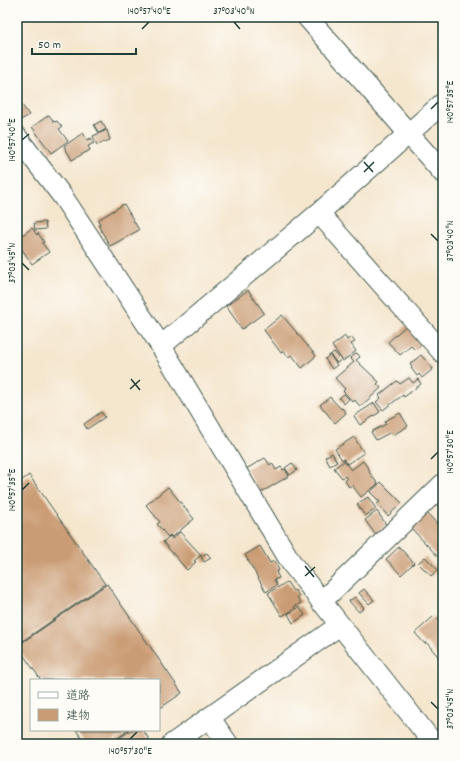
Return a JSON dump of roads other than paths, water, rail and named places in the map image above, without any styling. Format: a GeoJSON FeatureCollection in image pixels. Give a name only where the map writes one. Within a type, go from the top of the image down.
{"type":"FeatureCollection","features":[{"type":"Feature","properties":{"kind":"street"},"geometry":{"type":"LineString","coordinates":[[307,17],[443,173]]}},
{"type":"Feature","properties":{"kind":"street"},"geometry":{"type":"LineString","coordinates":[[161,346],[319,213],[443,103]]}},
{"type":"Feature","properties":{"kind":"street"},"geometry":{"type":"LineString","coordinates":[[17,137],[62,197],[161,346],[292,564],[434,744]]}},
{"type":"Feature","properties":{"kind":"street"},"geometry":{"type":"LineString","coordinates":[[319,213],[443,353]]}},
{"type":"Feature","properties":{"kind":"street"},"geometry":{"type":"LineString","coordinates":[[321,602],[443,484]]}},
{"type":"Feature","properties":{"kind":"street"},"geometry":{"type":"LineString","coordinates":[[172,744],[340,625]]}},
{"type":"Feature","properties":{"kind":"street"},"geometry":{"type":"LineString","coordinates":[[210,718],[228,744]]}}]}
